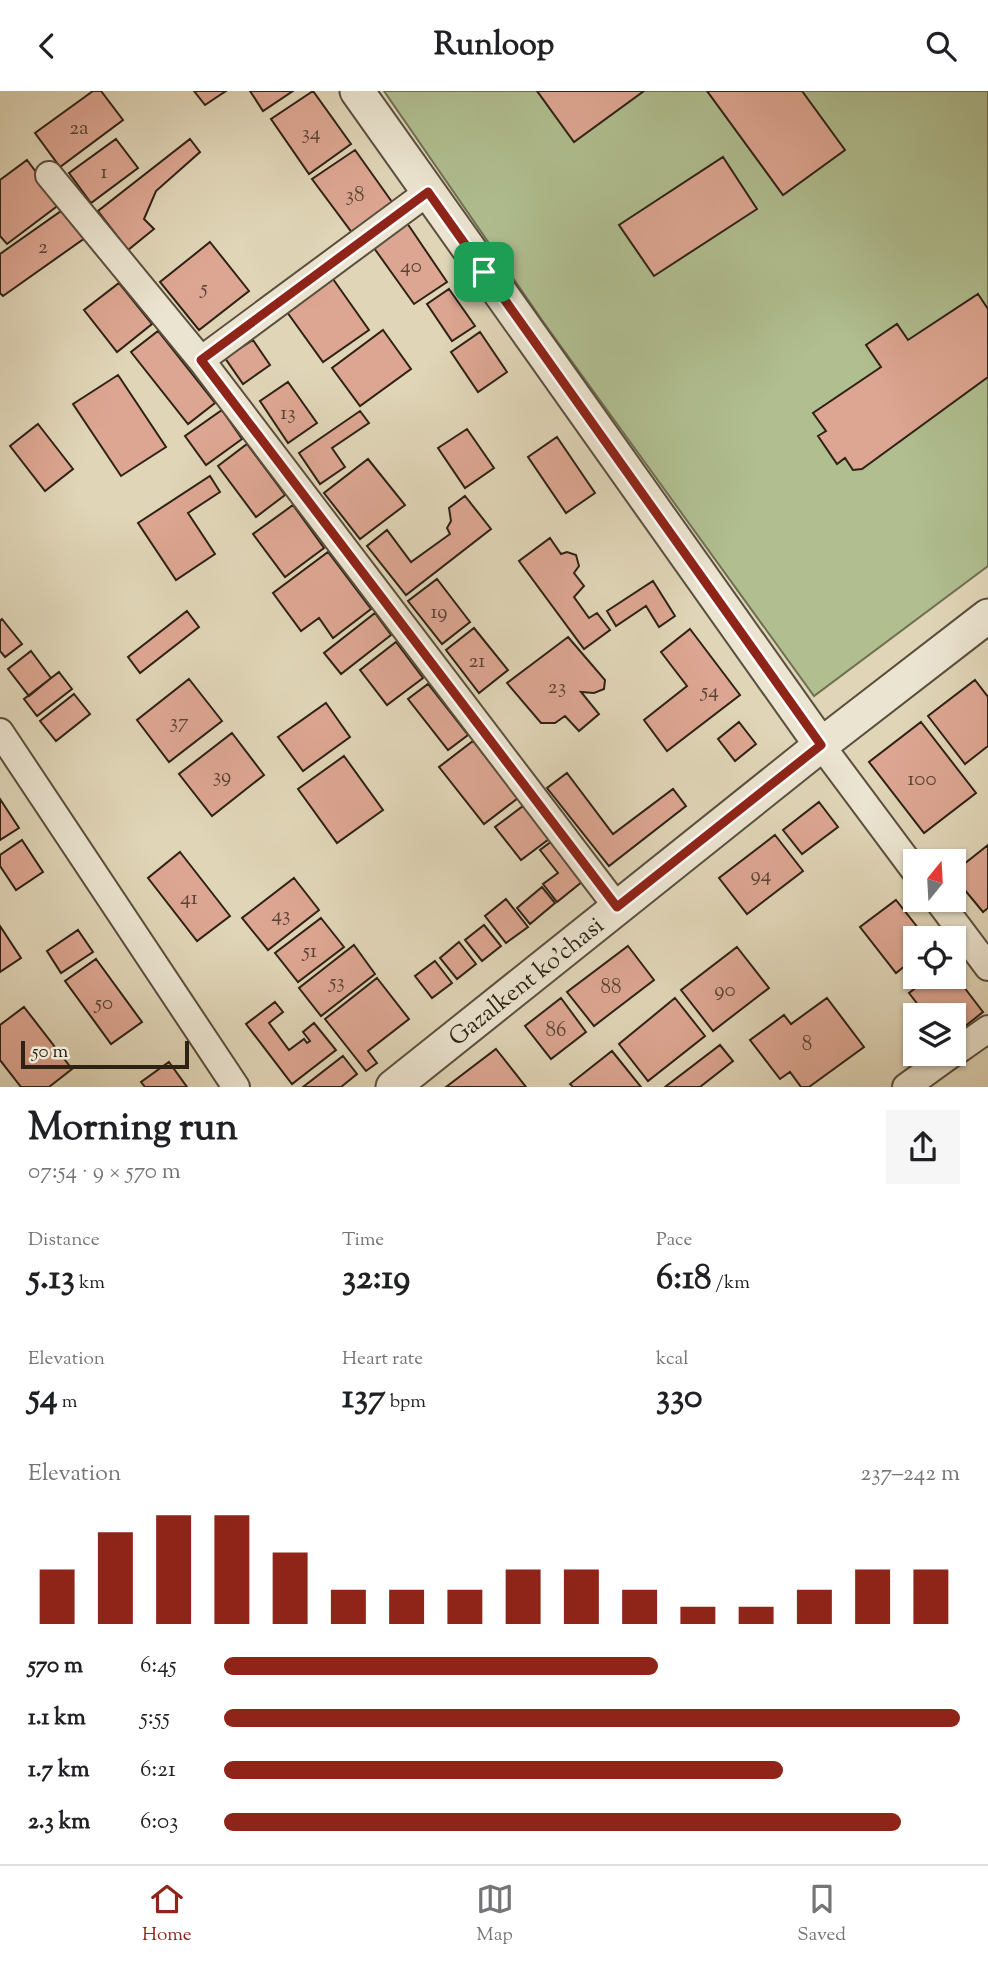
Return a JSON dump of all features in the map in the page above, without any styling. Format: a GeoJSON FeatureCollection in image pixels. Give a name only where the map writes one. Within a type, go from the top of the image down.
{"type":"FeatureCollection","features":[{"type":"Feature","properties":{"kind":"street"},"geometry":{"type":"LineString","coordinates":[[357,91],[821,745],[903,855]]}},
{"type":"Feature","properties":{"kind":"street"},"geometry":{"type":"LineString","coordinates":[[49,175],[201,360],[617,907]]}},
{"type":"Feature","properties":{"kind":"street"},"geometry":{"type":"LineString","coordinates":[[201,360],[428,192]]}},
{"type":"Feature","properties":{"kind":"street","name":"Gazalkent ko'chasi"},"geometry":{"type":"LineString","coordinates":[[393,1087],[821,745],[988,616]]}},
{"type":"Feature","properties":{"kind":"street"},"geometry":{"type":"LineString","coordinates":[[0,732],[236,1087]]}},
{"type":"Feature","properties":{"kind":"street"},"geometry":{"type":"LineString","coordinates":[[947,912],[988,967]]}},
{"type":"Feature","properties":{"kind":"street"},"geometry":{"type":"LineString","coordinates":[[966,1044],[988,1029]]}},
{"type":"Feature","properties":{"kind":"street"},"geometry":{"type":"LineString","coordinates":[[906,1087],[935,1066]]}},
{"type":"Feature","properties":{"kind":"green space"},"geometry":{"type":"Polygon","coordinates":[[[384,91],[988,91],[988,566],[814,696],[544,323],[384,91]]]}},
{"type":"Feature","properties":{"kind":"building"},"geometry":{"type":"Polygon","coordinates":[[[93,91],[101,91],[123,120],[60,167],[35,133],[93,91]]]}},
{"type":"Feature","properties":{"kind":"building"},"geometry":{"type":"Polygon","coordinates":[[[194,91],[226,91],[205,105],[194,91]]]}},
{"type":"Feature","properties":{"kind":"building"},"geometry":{"type":"Polygon","coordinates":[[[250,91],[293,91],[263,111],[250,91]]]}},
{"type":"Feature","properties":{"kind":"building"},"geometry":{"type":"Polygon","coordinates":[[[313,91],[351,144],[309,174],[271,119],[313,91]]]}},
{"type":"Feature","properties":{"kind":"building"},"geometry":{"type":"Polygon","coordinates":[[[537,91],[644,91],[574,142],[537,91]]]}},
{"type":"Feature","properties":{"kind":"building"},"geometry":{"type":"Polygon","coordinates":[[[707,91],[802,91],[845,150],[783,195],[707,91]]]}},
{"type":"Feature","properties":{"kind":"building"},"geometry":{"type":"Polygon","coordinates":[[[116,139],[138,168],[91,203],[69,173],[116,139]]]}},
{"type":"Feature","properties":{"kind":"building"},"geometry":{"type":"Polygon","coordinates":[[[190,139],[200,152],[156,191],[144,219],[154,229],[128,250],[98,211],[190,139]]]}},
{"type":"Feature","properties":{"kind":"building"},"geometry":{"type":"Polygon","coordinates":[[[355,150],[397,209],[356,238],[312,179],[355,150]]]}},
{"type":"Feature","properties":{"kind":"building"},"geometry":{"type":"Polygon","coordinates":[[[723,157],[757,209],[654,276],[619,225],[723,157]]]}},
{"type":"Feature","properties":{"kind":"building"},"geometry":{"type":"Polygon","coordinates":[[[27,160],[60,204],[7,244],[0,236],[0,180],[27,160]]]}},
{"type":"Feature","properties":{"kind":"building"},"geometry":{"type":"Polygon","coordinates":[[[64,209],[85,238],[3,296],[0,293],[0,254],[64,209]]]}},
{"type":"Feature","properties":{"kind":"building"},"geometry":{"type":"Polygon","coordinates":[[[407,223],[447,282],[414,304],[374,248],[407,223]]]}},
{"type":"Feature","properties":{"kind":"building"},"geometry":{"type":"Polygon","coordinates":[[[210,242],[249,291],[199,330],[160,282],[210,242]]]}},
{"type":"Feature","properties":{"kind":"building"},"geometry":{"type":"Polygon","coordinates":[[[333,279],[369,330],[323,362],[287,312],[333,279]]]}},
{"type":"Feature","properties":{"kind":"building"},"geometry":{"type":"Polygon","coordinates":[[[119,283],[152,324],[117,352],[84,310],[119,283]]]}},
{"type":"Feature","properties":{"kind":"building"},"geometry":{"type":"Polygon","coordinates":[[[449,289],[475,326],[452,341],[427,304],[449,289]]]}},
{"type":"Feature","properties":{"kind":"building"},"geometry":{"type":"Polygon","coordinates":[[[978,294],[988,309],[988,377],[862,469],[853,470],[845,458],[837,464],[818,436],[826,431],[813,413],[881,367],[866,345],[897,324],[908,340],[978,294]]]}},
{"type":"Feature","properties":{"kind":"building"},"geometry":{"type":"Polygon","coordinates":[[[383,330],[411,369],[360,406],[332,368],[383,330]]]}},
{"type":"Feature","properties":{"kind":"building"},"geometry":{"type":"Polygon","coordinates":[[[158,331],[215,403],[188,424],[131,352],[158,331]]]}},
{"type":"Feature","properties":{"kind":"building"},"geometry":{"type":"Polygon","coordinates":[[[480,332],[507,372],[478,392],[451,352],[480,332]]]}},
{"type":"Feature","properties":{"kind":"building"},"geometry":{"type":"Polygon","coordinates":[[[253,340],[270,365],[243,384],[225,358],[253,340]]]}},
{"type":"Feature","properties":{"kind":"building"},"geometry":{"type":"Polygon","coordinates":[[[118,375],[166,447],[121,476],[73,404],[118,375]]]}},
{"type":"Feature","properties":{"kind":"building"},"geometry":{"type":"Polygon","coordinates":[[[288,382],[317,423],[288,443],[260,401],[288,382]]]}},
{"type":"Feature","properties":{"kind":"building"},"geometry":{"type":"Polygon","coordinates":[[[222,410],[242,439],[206,465],[185,436],[222,410]]]}},
{"type":"Feature","properties":{"kind":"building"},"geometry":{"type":"Polygon","coordinates":[[[360,411],[369,423],[332,448],[345,467],[320,484],[299,453],[360,411]]]}},
{"type":"Feature","properties":{"kind":"building"},"geometry":{"type":"Polygon","coordinates":[[[38,424],[73,469],[45,491],[10,446],[38,424]]]}},
{"type":"Feature","properties":{"kind":"building"},"geometry":{"type":"Polygon","coordinates":[[[467,429],[494,468],[465,488],[438,448],[467,429]]]}},
{"type":"Feature","properties":{"kind":"building"},"geometry":{"type":"Polygon","coordinates":[[[557,437],[595,493],[566,513],[528,457],[557,437]]]}},
{"type":"Feature","properties":{"kind":"building"},"geometry":{"type":"Polygon","coordinates":[[[247,444],[285,495],[256,517],[218,466],[247,444]]]}},
{"type":"Feature","properties":{"kind":"building"},"geometry":{"type":"Polygon","coordinates":[[[368,459],[405,505],[360,539],[324,493],[368,459]]]}},
{"type":"Feature","properties":{"kind":"building"},"geometry":{"type":"Polygon","coordinates":[[[210,476],[220,492],[188,513],[215,554],[176,580],[138,523],[210,476]]]}},
{"type":"Feature","properties":{"kind":"building"},"geometry":{"type":"Polygon","coordinates":[[[465,496],[491,529],[406,595],[367,546],[387,530],[411,562],[450,534],[447,528],[451,521],[449,508],[465,496]]]}},
{"type":"Feature","properties":{"kind":"building"},"geometry":{"type":"Polygon","coordinates":[[[293,505],[324,548],[285,577],[253,534],[293,505]]]}},
{"type":"Feature","properties":{"kind":"building"},"geometry":{"type":"Polygon","coordinates":[[[550,538],[561,554],[567,552],[576,555],[579,566],[574,573],[584,586],[574,597],[589,618],[597,613],[610,630],[584,649],[519,561],[550,538]]]}},
{"type":"Feature","properties":{"kind":"building"},"geometry":{"type":"Polygon","coordinates":[[[328,552],[371,609],[333,638],[319,618],[301,631],[273,593],[328,552]]]}},
{"type":"Feature","properties":{"kind":"building"},"geometry":{"type":"Polygon","coordinates":[[[437,579],[470,622],[442,644],[408,601],[437,579]]]}},
{"type":"Feature","properties":{"kind":"building"},"geometry":{"type":"Polygon","coordinates":[[[653,581],[675,616],[659,627],[646,606],[616,626],[607,611],[653,581]]]}},
{"type":"Feature","properties":{"kind":"building"},"geometry":{"type":"Polygon","coordinates":[[[187,611],[199,627],[140,673],[128,657],[187,611]]]}},
{"type":"Feature","properties":{"kind":"building"},"geometry":{"type":"Polygon","coordinates":[[[375,613],[391,635],[341,674],[324,653],[375,613]]]}},
{"type":"Feature","properties":{"kind":"building"},"geometry":{"type":"Polygon","coordinates":[[[2,619],[22,644],[5,657],[0,651],[2,619]]]}},
{"type":"Feature","properties":{"kind":"building"},"geometry":{"type":"Polygon","coordinates":[[[474,628],[508,670],[479,693],[446,650],[474,628]]]}},
{"type":"Feature","properties":{"kind":"building"},"geometry":{"type":"Polygon","coordinates":[[[690,629],[740,695],[667,751],[644,720],[687,686],[661,652],[690,629]]]}},
{"type":"Feature","properties":{"kind":"building"},"geometry":{"type":"Polygon","coordinates":[[[568,637],[605,680],[604,689],[594,693],[581,692],[599,714],[579,731],[565,716],[555,723],[541,723],[507,683],[568,637]]]}},
{"type":"Feature","properties":{"kind":"building"},"geometry":{"type":"Polygon","coordinates":[[[396,642],[423,678],[387,705],[360,670],[396,642]]]}},
{"type":"Feature","properties":{"kind":"building"},"geometry":{"type":"Polygon","coordinates":[[[31,651],[51,678],[29,696],[8,669],[31,651]]]}},
{"type":"Feature","properties":{"kind":"building"},"geometry":{"type":"Polygon","coordinates":[[[59,672],[72,689],[37,716],[24,699],[59,672]]]}},
{"type":"Feature","properties":{"kind":"building"},"geometry":{"type":"Polygon","coordinates":[[[189,679],[222,721],[169,762],[137,720],[189,679]]]}},
{"type":"Feature","properties":{"kind":"building"},"geometry":{"type":"Polygon","coordinates":[[[975,680],[988,697],[988,746],[965,764],[928,716],[975,680]]]}},
{"type":"Feature","properties":{"kind":"building"},"geometry":{"type":"Polygon","coordinates":[[[428,684],[468,735],[448,750],[408,699],[428,684]]]}},
{"type":"Feature","properties":{"kind":"building"},"geometry":{"type":"Polygon","coordinates":[[[74,694],[90,714],[56,741],[40,721],[74,694]]]}},
{"type":"Feature","properties":{"kind":"building"},"geometry":{"type":"Polygon","coordinates":[[[326,703],[350,737],[303,771],[278,737],[326,703]]]}},
{"type":"Feature","properties":{"kind":"building"},"geometry":{"type":"Polygon","coordinates":[[[739,722],[756,744],[735,761],[718,739],[739,722]]]}},
{"type":"Feature","properties":{"kind":"building"},"geometry":{"type":"Polygon","coordinates":[[[921,722],[976,793],[924,833],[869,762],[921,722]]]}},
{"type":"Feature","properties":{"kind":"building"},"geometry":{"type":"Polygon","coordinates":[[[232,733],[264,775],[212,816],[179,774],[232,733]]]}},
{"type":"Feature","properties":{"kind":"building"},"geometry":{"type":"Polygon","coordinates":[[[473,741],[518,798],[484,824],[439,767],[473,741]]]}},
{"type":"Feature","properties":{"kind":"building"},"geometry":{"type":"Polygon","coordinates":[[[344,756],[383,810],[337,843],[298,789],[344,756]]]}},
{"type":"Feature","properties":{"kind":"building"},"geometry":{"type":"Polygon","coordinates":[[[567,773],[613,834],[673,789],[686,806],[609,866],[547,788],[567,773]]]}},
{"type":"Feature","properties":{"kind":"building"},"geometry":{"type":"Polygon","coordinates":[[[0,799],[19,828],[0,840],[0,799]]]}},
{"type":"Feature","properties":{"kind":"building"},"geometry":{"type":"Polygon","coordinates":[[[819,802],[838,827],[802,854],[783,830],[819,802]]]}},
{"type":"Feature","properties":{"kind":"building"},"geometry":{"type":"Polygon","coordinates":[[[523,806],[549,839],[521,860],[495,827],[523,806]]]}},
{"type":"Feature","properties":{"kind":"building"},"geometry":{"type":"Polygon","coordinates":[[[775,835],[803,871],[747,914],[719,878],[775,835]]]}},
{"type":"Feature","properties":{"kind":"building"},"geometry":{"type":"Polygon","coordinates":[[[22,840],[43,872],[16,890],[0,866],[0,855],[22,840]]]}},
{"type":"Feature","properties":{"kind":"building"},"geometry":{"type":"Polygon","coordinates":[[[552,841],[583,881],[557,902],[543,884],[558,873],[540,850],[552,841]]]}},
{"type":"Feature","properties":{"kind":"building"},"geometry":{"type":"Polygon","coordinates":[[[988,845],[988,908],[983,912],[966,891],[966,862],[988,845]]]}},
{"type":"Feature","properties":{"kind":"building"},"geometry":{"type":"Polygon","coordinates":[[[180,852],[230,916],[197,941],[148,878],[180,852]]]}},
{"type":"Feature","properties":{"kind":"building"},"geometry":{"type":"Polygon","coordinates":[[[294,878],[319,910],[268,950],[242,918],[294,878]]]}},
{"type":"Feature","properties":{"kind":"building"},"geometry":{"type":"Polygon","coordinates":[[[542,887],[555,903],[530,924],[517,908],[542,887]]]}},
{"type":"Feature","properties":{"kind":"building"},"geometry":{"type":"Polygon","coordinates":[[[506,899],[528,927],[506,943],[485,916],[506,899]]]}},
{"type":"Feature","properties":{"kind":"building"},"geometry":{"type":"Polygon","coordinates":[[[896,900],[917,926],[903,926],[903,967],[896,973],[860,927],[896,900]]]}},
{"type":"Feature","properties":{"kind":"building"},"geometry":{"type":"Polygon","coordinates":[[[321,918],[344,947],[298,982],[275,953],[321,918]]]}},
{"type":"Feature","properties":{"kind":"building"},"geometry":{"type":"Polygon","coordinates":[[[484,925],[501,946],[482,961],[465,940],[484,925]]]}},
{"type":"Feature","properties":{"kind":"building"},"geometry":{"type":"Polygon","coordinates":[[[0,926],[21,958],[0,972],[0,926]]]}},
{"type":"Feature","properties":{"kind":"building"},"geometry":{"type":"Polygon","coordinates":[[[78,930],[93,952],[61,973],[47,951],[78,930]]]}},
{"type":"Feature","properties":{"kind":"building"},"geometry":{"type":"Polygon","coordinates":[[[459,942],[476,964],[457,979],[440,958],[459,942]]]}},
{"type":"Feature","properties":{"kind":"building"},"geometry":{"type":"Polygon","coordinates":[[[354,945],[375,974],[321,1016],[299,988],[354,945]]]}},
{"type":"Feature","properties":{"kind":"building"},"geometry":{"type":"Polygon","coordinates":[[[628,946],[654,980],[594,1026],[567,992],[628,946]]]}},
{"type":"Feature","properties":{"kind":"building"},"geometry":{"type":"Polygon","coordinates":[[[737,947],[769,988],[713,1031],[681,990],[737,947]]]}},
{"type":"Feature","properties":{"kind":"building"},"geometry":{"type":"Polygon","coordinates":[[[96,959],[142,1022],[111,1044],[65,981],[96,959]]]}},
{"type":"Feature","properties":{"kind":"building"},"geometry":{"type":"Polygon","coordinates":[[[435,961],[452,983],[432,998],[415,976],[435,961]]]}},
{"type":"Feature","properties":{"kind":"building"},"geometry":{"type":"Polygon","coordinates":[[[377,978],[409,1019],[368,1051],[377,1063],[366,1071],[325,1019],[377,978]]]}},
{"type":"Feature","properties":{"kind":"building"},"geometry":{"type":"Polygon","coordinates":[[[914,989],[965,989],[983,1012],[966,1025],[966,1003],[917,1003],[909,993],[914,989]]]}},
{"type":"Feature","properties":{"kind":"building"},"geometry":{"type":"Polygon","coordinates":[[[561,998],[586,1032],[551,1059],[525,1026],[561,998]]]}},
{"type":"Feature","properties":{"kind":"building"},"geometry":{"type":"Polygon","coordinates":[[[675,998],[705,1036],[648,1081],[619,1044],[675,998]]]}},
{"type":"Feature","properties":{"kind":"building"},"geometry":{"type":"Polygon","coordinates":[[[827,998],[864,1047],[809,1087],[801,1087],[790,1072],[780,1079],[750,1040],[784,1015],[791,1024],[827,998]]]}},
{"type":"Feature","properties":{"kind":"building"},"geometry":{"type":"Polygon","coordinates":[[[275,1002],[283,1012],[269,1023],[289,1050],[304,1039],[307,1043],[310,1041],[303,1032],[314,1023],[336,1050],[292,1084],[246,1024],[275,1002]]]}},
{"type":"Feature","properties":{"kind":"building"},"geometry":{"type":"Polygon","coordinates":[[[24,1007],[72,1069],[49,1087],[21,1087],[0,1060],[0,1025],[24,1007]]]}},
{"type":"Feature","properties":{"kind":"building"},"geometry":{"type":"Polygon","coordinates":[[[720,1045],[733,1061],[700,1087],[665,1087],[720,1045]]]}},
{"type":"Feature","properties":{"kind":"building"},"geometry":{"type":"Polygon","coordinates":[[[496,1049],[526,1087],[446,1087],[496,1049]]]}},
{"type":"Feature","properties":{"kind":"building"},"geometry":{"type":"Polygon","coordinates":[[[612,1051],[641,1087],[573,1087],[570,1084],[612,1051]]]}},
{"type":"Feature","properties":{"kind":"building"},"geometry":{"type":"Polygon","coordinates":[[[343,1056],[357,1074],[341,1087],[303,1087],[343,1056]]]}},
{"type":"Feature","properties":{"kind":"building"},"geometry":{"type":"Polygon","coordinates":[[[169,1062],[187,1087],[145,1087],[141,1082],[169,1062]]]}},
{"type":"Feature","properties":{"kind":"route"},"geometry":{"type":"LineString","coordinates":[[428,192],[484,272],[821,745],[617,907],[201,360],[428,192]]}}]}
